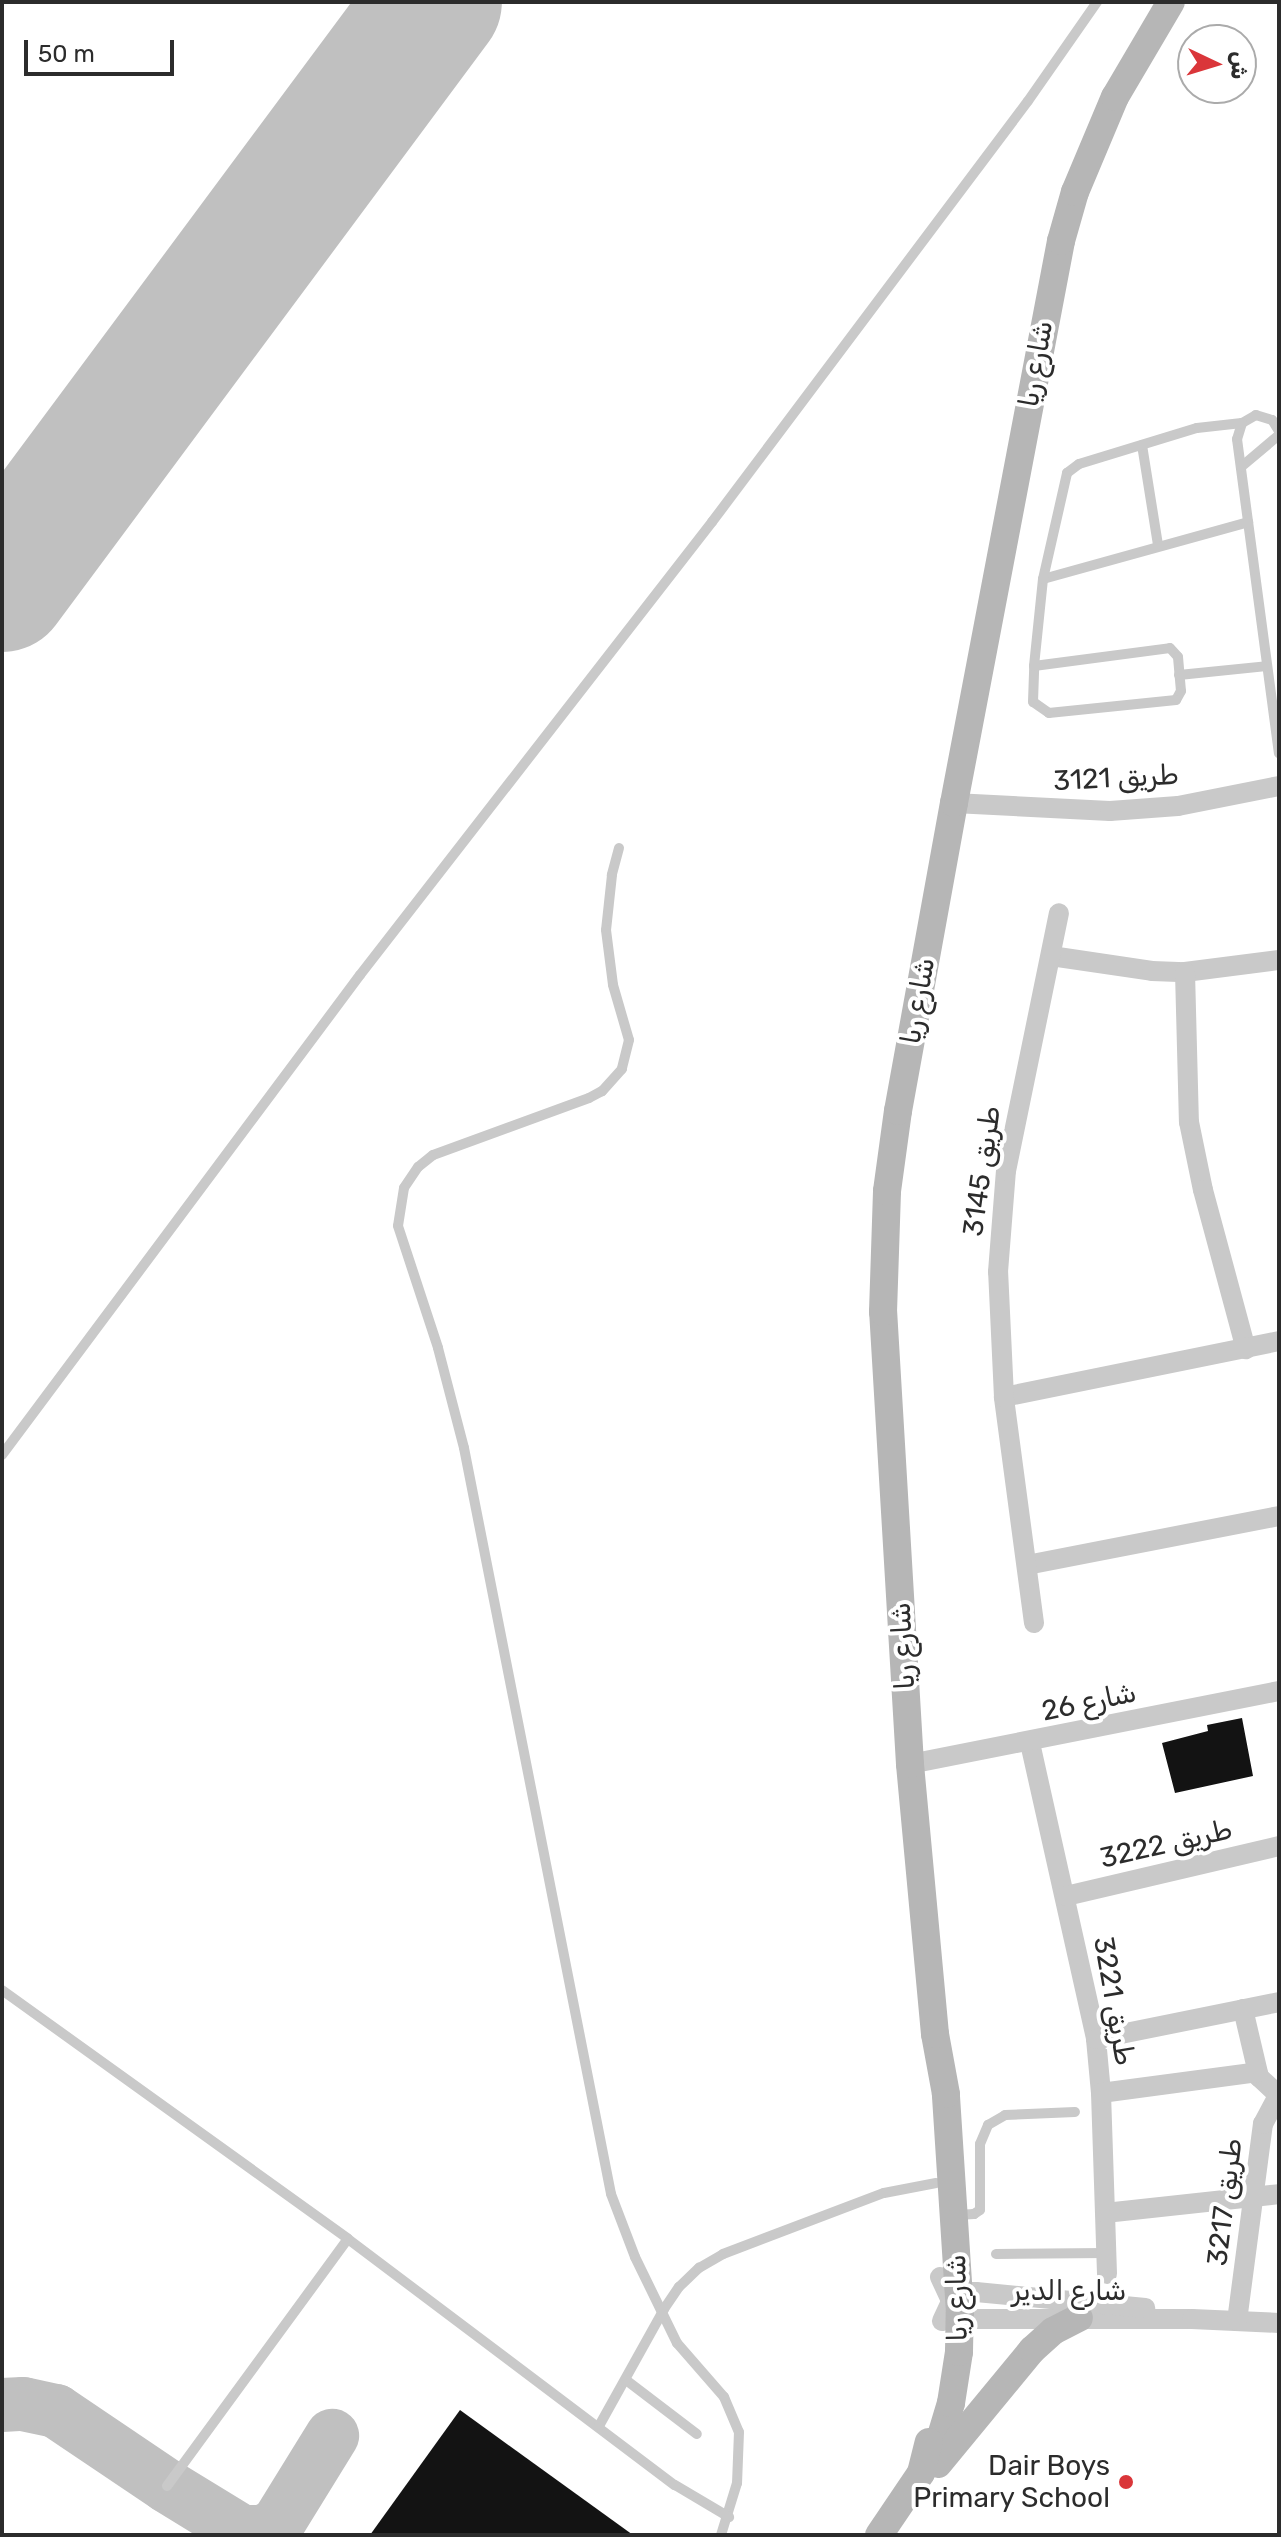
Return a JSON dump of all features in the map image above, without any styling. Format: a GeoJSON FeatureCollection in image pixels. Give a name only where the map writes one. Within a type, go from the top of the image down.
{"type":"FeatureCollection","features":[{"type":"Feature","properties":{"kind":"main road","name":"شارع ريا"},"geometry":{"type":"LineString","coordinates":[[950,2302],[955,2215],[945,2080],[935,2034],[910,1764],[885,1352],[884,1231],[898,1111],[1061,241],[1075,192],[1115,97],[1171,2]]}},
{"type":"Feature","properties":{"kind":"main road","name":"شارع ريا"},"geometry":{"type":"LineString","coordinates":[[879,2535],[938,2446],[951,2403],[959,2352],[936,2183],[932,2071],[935,2034]]}},
{"type":"Feature","properties":{"kind":"main road"},"geometry":{"type":"LineString","coordinates":[[920,2473],[937,2465],[1032,2350],[1053,2331],[1079,2318]]}},
{"type":"Feature","properties":{"kind":"street","name":"طريق 3121"},"geometry":{"type":"LineString","coordinates":[[954,803],[1110,811],[1178,806],[1279,786]]}},
{"type":"Feature","properties":{"kind":"street","name":"طريق 3145"},"geometry":{"type":"LineString","coordinates":[[1034,1623],[1004,1397],[998,1272],[1006,1171],[1059,913]]}},
{"type":"Feature","properties":{"kind":"street"},"geometry":{"type":"LineString","coordinates":[[1051,956],[1152,971],[1185,972],[1279,960]]}},
{"type":"Feature","properties":{"kind":"street"},"geometry":{"type":"LineString","coordinates":[[1185,972],[1189,1122],[1203,1190],[1246,1349]]}},
{"type":"Feature","properties":{"kind":"street"},"geometry":{"type":"LineString","coordinates":[[1004,1397],[1279,1341]]}},
{"type":"Feature","properties":{"kind":"street"},"geometry":{"type":"LineString","coordinates":[[1027,1565],[1279,1516]]}},
{"type":"Feature","properties":{"kind":"street","name":"شارع 26"},"geometry":{"type":"LineString","coordinates":[[910,1764],[1030,1743],[1279,1691]]}},
{"type":"Feature","properties":{"kind":"street","name":"طريق 3221"},"geometry":{"type":"LineString","coordinates":[[1030,1743],[1096,2039],[1101,2093],[1107,2274]]}},
{"type":"Feature","properties":{"kind":"street","name":"طريق 3222"},"geometry":{"type":"LineString","coordinates":[[1066,1896],[1279,1846]]}},
{"type":"Feature","properties":{"kind":"street"},"geometry":{"type":"LineString","coordinates":[[1096,2039],[1279,2002]]}},
{"type":"Feature","properties":{"kind":"street"},"geometry":{"type":"LineString","coordinates":[[1243,2009],[1263,2084],[1279,2094]]}},
{"type":"Feature","properties":{"kind":"street"},"geometry":{"type":"LineString","coordinates":[[1101,2093],[1258,2072]]}},
{"type":"Feature","properties":{"kind":"street","name":"طريق 3217"},"geometry":{"type":"LineString","coordinates":[[1237,2321],[1263,2124],[1279,2094]]}},
{"type":"Feature","properties":{"kind":"street"},"geometry":{"type":"LineString","coordinates":[[1105,2213],[1279,2194]]}},
{"type":"Feature","properties":{"kind":"street","name":"شارع الدير"},"geometry":{"type":"LineString","coordinates":[[950,2302],[984,2292],[1167,2311],[1192,2319]]}},
{"type":"Feature","properties":{"kind":"street","name":"شارع الدير"},"geometry":{"type":"LineString","coordinates":[[950,2302],[978,2319],[1192,2319],[1279,2323]]}},
{"type":"Feature","properties":{"kind":"lane"},"geometry":{"type":"LineString","coordinates":[[2,1455],[360,975],[721,509],[1028,101],[1097,2]]}},
{"type":"Feature","properties":{"kind":"lane"},"geometry":{"type":"LineString","coordinates":[[1034,666],[1170,648],[1178,657],[1181,691],[1176,700],[1049,713],[1033,702],[1034,666],[1043,579],[1067,473],[1079,464],[1197,428],[1242,423],[1256,415],[1264,416],[1279,433],[1241,467]]}},
{"type":"Feature","properties":{"kind":"lane"},"geometry":{"type":"LineString","coordinates":[[1242,423],[1237,439],[1279,749]]}},
{"type":"Feature","properties":{"kind":"lane"},"geometry":{"type":"LineString","coordinates":[[1142,445],[1158,545]]}},
{"type":"Feature","properties":{"kind":"lane"},"geometry":{"type":"LineString","coordinates":[[1043,579],[1248,522]]}},
{"type":"Feature","properties":{"kind":"lane"},"geometry":{"type":"LineString","coordinates":[[1179,675],[1267,666]]}},
{"type":"Feature","properties":{"kind":"lane"},"geometry":{"type":"LineString","coordinates":[[619,848],[610,888],[606,930],[613,985],[629,1040],[622,1069],[602,1091],[589,1098],[433,1155],[418,1167],[404,1188],[398,1226],[438,1348],[464,1448],[611,2194],[635,2257],[664,2309],[677,2343],[724,2397],[739,2432],[737,2483],[721,2535]]}},
{"type":"Feature","properties":{"kind":"lane"},"geometry":{"type":"LineString","coordinates":[[2,1990],[348,2239],[675,2485],[729,2517]]}},
{"type":"Feature","properties":{"kind":"lane"},"geometry":{"type":"LineString","coordinates":[[955,2215],[974,2214],[980,2210],[980,2144],[988,2125],[1005,2115],[1075,2112]]}},
{"type":"Feature","properties":{"kind":"lane"},"geometry":{"type":"LineString","coordinates":[[599,2426],[664,2309],[679,2287],[699,2268],[723,2254],[884,2193],[936,2183]]}},
{"type":"Feature","properties":{"kind":"lane"},"geometry":{"type":"LineString","coordinates":[[167,2486],[348,2239]]}},
{"type":"Feature","properties":{"kind":"lane"},"geometry":{"type":"LineString","coordinates":[[996,2254],[1106,2253]]}},
{"type":"Feature","properties":{"kind":"lane"},"geometry":{"type":"LineString","coordinates":[[626,2380],[697,2434]]}},
{"type":"Feature","properties":{"kind":"building"},"geometry":{"type":"Polygon","coordinates":[[[1242,1718],[1253,1776],[1175,1793],[1162,1743],[1208,1731],[1207,1725],[1242,1718]]]}},
{"type":"Feature","properties":{"kind":"building"},"geometry":{"type":"Polygon","coordinates":[[[460,2410],[633,2535],[370,2535],[460,2410]]]}},
{"type":"Feature","properties":{"kind":"taxiway"},"geometry":{"type":"LineString","coordinates":[[2,2405],[23,2404],[56,2411],[242,2532],[262,2532],[277,2525],[332,2436]]}},
{"type":"Feature","properties":{"kind":"runway"},"geometry":{"type":"LineString","coordinates":[[2,585],[435,2]]}},
{"type":"Feature","properties":{"kind":"place","name":"Dair Boys Primary School"},"geometry":{"type":"Point","coordinates":[1126,2482]}}]}
